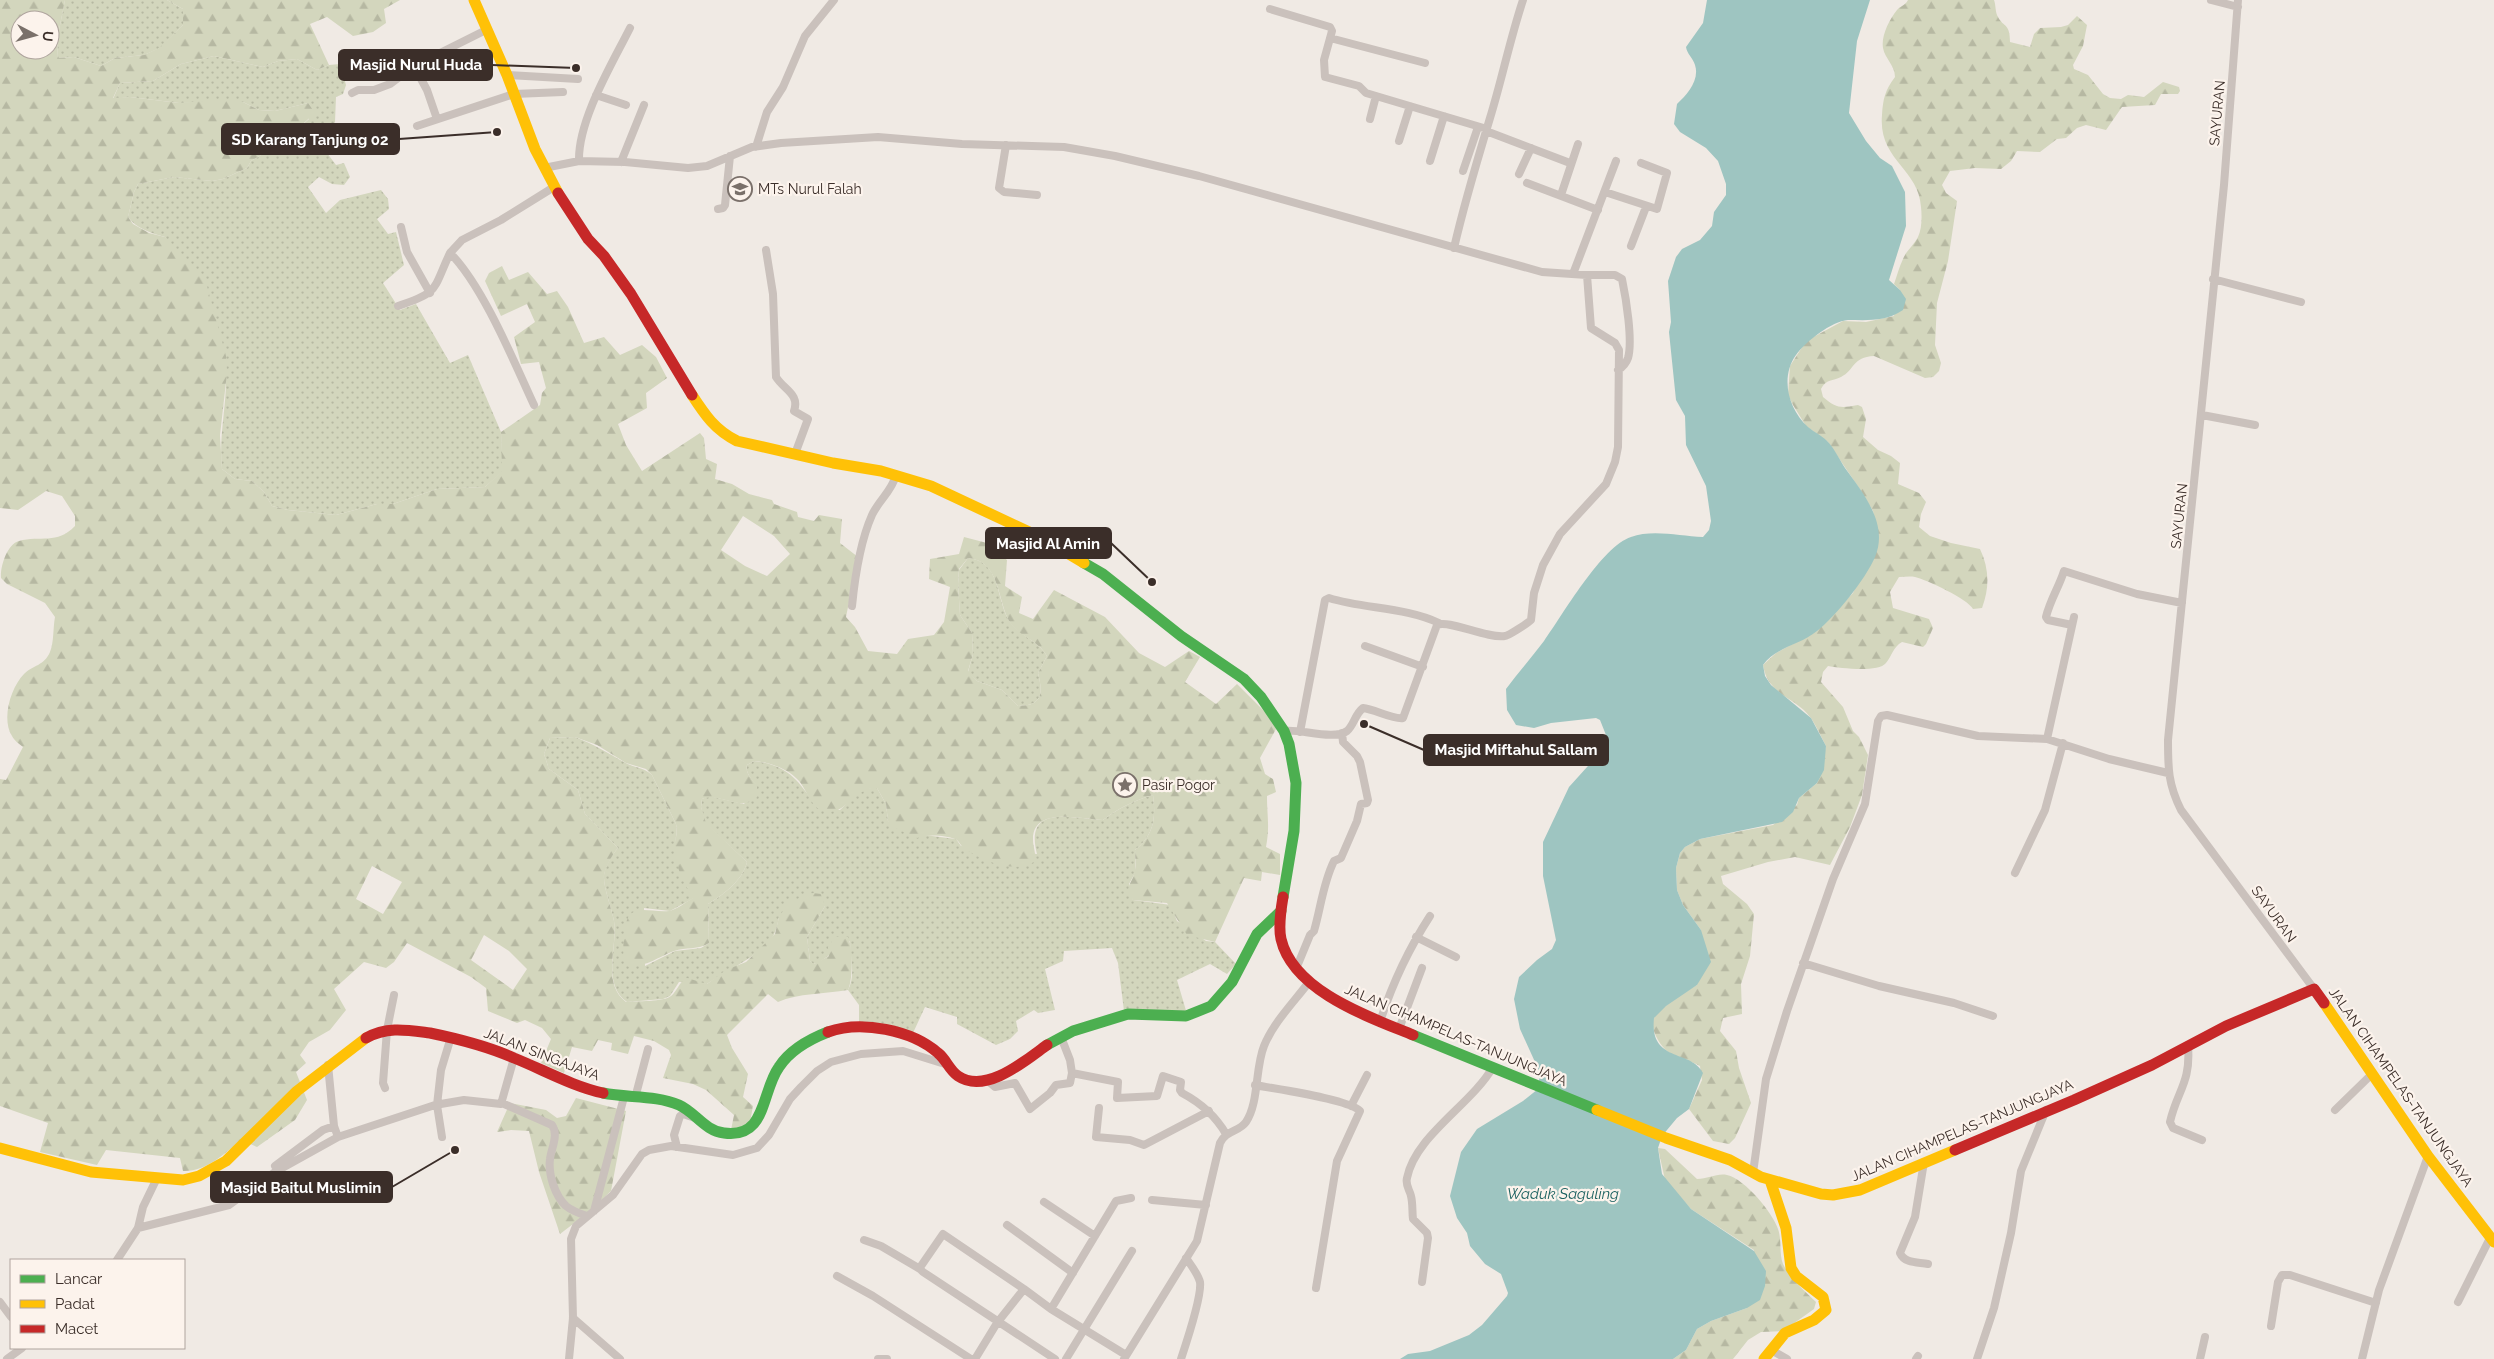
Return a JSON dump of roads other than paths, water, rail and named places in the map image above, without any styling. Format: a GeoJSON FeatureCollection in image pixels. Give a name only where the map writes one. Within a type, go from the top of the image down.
{"type":"FeatureCollection","features":[{"type":"Feature","properties":{"kind":"main road","name":"JALAN CIHAMPELAS-TANJUNGJAYA"},"geometry":{"type":"LineString","coordinates":[[474,0],[507,75],[544,168],[554,187],[588,239],[604,256],[631,294],[673,367],[710,423],[730,439],[896,475],[945,491],[1024,529],[1058,546],[1103,574],[1181,636],[1244,679],[1261,697],[1284,731],[1294,766],[1296,790],[1294,831],[1281,911],[1281,938],[1296,969],[1309,982],[1335,1000],[1380,1022],[1666,1138],[1730,1160],[1770,1180],[1809,1192],[1834,1195],[1860,1190],[2046,1110],[2074,1100],[2269,1006],[2314,989],[2428,1156],[2492,1240]]}},
{"type":"Feature","properties":{"kind":"main road","name":"JALAN SINGAJAYA"},"geometry":{"type":"LineString","coordinates":[[0,1148],[70,1168],[157,1178],[194,1178],[221,1165],[263,1128],[279,1108],[328,1065],[370,1035],[387,1030],[407,1030],[450,1037],[514,1058],[573,1085],[630,1098],[682,1106],[712,1130],[732,1135],[749,1130],[762,1113],[773,1076],[780,1064],[798,1049],[832,1031],[864,1029],[915,1038],[931,1046],[941,1054],[951,1072],[962,1079],[987,1080],[1000,1078],[1061,1037],[1123,1014],[1187,1018],[1198,1014],[1220,999],[1230,986],[1259,932],[1281,911]]}},
{"type":"Feature","properties":{"kind":"main road"},"geometry":{"type":"LineString","coordinates":[[1767,1355],[1785,1333],[1820,1317],[1826,1310],[1827,1303],[1823,1295],[1798,1278],[1791,1269],[1789,1242],[1770,1180]]}},
{"type":"Feature","properties":{"kind":"street"},"geometry":{"type":"LineString","coordinates":[[756,147],[767,112],[783,87],[805,36],[834,0]]}},
{"type":"Feature","properties":{"kind":"street"},"geometry":{"type":"LineString","coordinates":[[1454,248],[1471,178],[1523,0]]}},
{"type":"Feature","properties":{"kind":"street"},"geometry":{"type":"LineString","coordinates":[[2211,0],[2238,3]]}},
{"type":"Feature","properties":{"kind":"street","name":"SAYURAN"},"geometry":{"type":"LineString","coordinates":[[2238,3],[2224,185],[2213,279],[2202,415],[2168,740],[2168,773],[2171,790],[2181,810],[2314,989]]}},
{"type":"Feature","properties":{"kind":"street"},"geometry":{"type":"LineString","coordinates":[[1270,9],[1330,27],[1332,31],[1324,60],[1325,77],[1359,86],[1366,93],[1478,127],[1570,163]]}},
{"type":"Feature","properties":{"kind":"street"},"geometry":{"type":"LineString","coordinates":[[579,161],[582,136],[596,95],[630,28]]}},
{"type":"Feature","properties":{"kind":"street"},"geometry":{"type":"LineString","coordinates":[[352,93],[358,90],[374,90],[390,84],[414,66],[486,30]]}},
{"type":"Feature","properties":{"kind":"street"},"geometry":{"type":"LineString","coordinates":[[1330,38],[1425,62]]}},
{"type":"Feature","properties":{"kind":"street"},"geometry":{"type":"LineString","coordinates":[[414,66],[427,90],[437,119]]}},
{"type":"Feature","properties":{"kind":"street"},"geometry":{"type":"LineString","coordinates":[[507,75],[578,79]]}},
{"type":"Feature","properties":{"kind":"street"},"geometry":{"type":"LineString","coordinates":[[417,126],[514,94],[563,92]]}},
{"type":"Feature","properties":{"kind":"street"},"geometry":{"type":"LineString","coordinates":[[596,95],[626,105]]}},
{"type":"Feature","properties":{"kind":"street"},"geometry":{"type":"LineString","coordinates":[[1370,118],[1376,96]]}},
{"type":"Feature","properties":{"kind":"street"},"geometry":{"type":"LineString","coordinates":[[621,162],[644,105]]}},
{"type":"Feature","properties":{"kind":"street"},"geometry":{"type":"LineString","coordinates":[[1399,141],[1410,106]]}},
{"type":"Feature","properties":{"kind":"street"},"geometry":{"type":"LineString","coordinates":[[1430,161],[1444,116]]}},
{"type":"Feature","properties":{"kind":"street"},"geometry":{"type":"LineString","coordinates":[[1464,171],[1478,127]]}},
{"type":"Feature","properties":{"kind":"street"},"geometry":{"type":"LineString","coordinates":[[544,168],[579,161],[621,162],[688,168],[707,166],[756,147],[781,142],[878,137],[1064,147],[1115,156],[1199,176],[1542,272],[1615,275],[1622,279],[1629,322],[1629,356],[1624,366],[1618,370]]}},
{"type":"Feature","properties":{"kind":"street"},"geometry":{"type":"LineString","coordinates":[[1561,195],[1570,163],[1578,144]]}},
{"type":"Feature","properties":{"kind":"street"},"geometry":{"type":"LineString","coordinates":[[1006,145],[999,188],[1004,192],[1037,195]]}},
{"type":"Feature","properties":{"kind":"street"},"geometry":{"type":"LineString","coordinates":[[1519,174],[1531,148]]}},
{"type":"Feature","properties":{"kind":"street"},"geometry":{"type":"LineString","coordinates":[[718,209],[724,208],[725,205],[730,156]]}},
{"type":"Feature","properties":{"kind":"street"},"geometry":{"type":"LineString","coordinates":[[1574,274],[1616,161]]}},
{"type":"Feature","properties":{"kind":"street"},"geometry":{"type":"LineString","coordinates":[[1605,192],[1646,207],[1657,209],[1667,173],[1640,163]]}},
{"type":"Feature","properties":{"kind":"street"},"geometry":{"type":"LineString","coordinates":[[1527,183],[1598,210]]}},
{"type":"Feature","properties":{"kind":"street"},"geometry":{"type":"LineString","coordinates":[[398,306],[430,293],[439,281],[450,253],[462,240],[502,220],[554,187]]}},
{"type":"Feature","properties":{"kind":"street"},"geometry":{"type":"LineString","coordinates":[[1631,246],[1646,207]]}},
{"type":"Feature","properties":{"kind":"street"},"geometry":{"type":"LineString","coordinates":[[401,227],[408,252],[430,293]]}},
{"type":"Feature","properties":{"kind":"street"},"geometry":{"type":"LineString","coordinates":[[766,250],[772,294],[776,377],[781,386],[794,394],[796,404],[794,411],[808,419],[794,454]]}},
{"type":"Feature","properties":{"kind":"street"},"geometry":{"type":"LineString","coordinates":[[450,253],[461,264],[491,317],[534,405]]}},
{"type":"Feature","properties":{"kind":"street"},"geometry":{"type":"LineString","coordinates":[[1300,732],[1326,600],[1329,598],[1353,606],[1397,612],[1470,631],[1505,636],[1531,620],[1534,592],[1543,565],[1560,534],[1606,484],[1615,462],[1618,440],[1618,346],[1594,331],[1590,324],[1587,275]]}},
{"type":"Feature","properties":{"kind":"street"},"geometry":{"type":"LineString","coordinates":[[2213,279],[2301,302]]}},
{"type":"Feature","properties":{"kind":"street"},"geometry":{"type":"LineString","coordinates":[[2202,415],[2255,425]]}},
{"type":"Feature","properties":{"kind":"street"},"geometry":{"type":"LineString","coordinates":[[852,606],[860,558],[872,516],[894,483],[896,475]]}},
{"type":"Feature","properties":{"kind":"street"},"geometry":{"type":"LineString","coordinates":[[2047,739],[2073,621],[2048,620],[2046,617],[2052,595],[2061,582],[2064,571],[2137,594],[2182,603]]}},
{"type":"Feature","properties":{"kind":"street"},"geometry":{"type":"LineString","coordinates":[[1284,731],[1317,735],[1342,733],[1347,731],[1363,708],[1377,710],[1398,719],[1403,718],[1439,623]]}},
{"type":"Feature","properties":{"kind":"street"},"geometry":{"type":"LineString","coordinates":[[1366,646],[1423,667]]}},
{"type":"Feature","properties":{"kind":"street"},"geometry":{"type":"LineString","coordinates":[[1753,1173],[1766,1079],[1803,963],[1835,873],[1865,804],[1878,720],[1881,716],[1886,715],[1978,736],[2047,739],[2109,759],[2168,773]]}},
{"type":"Feature","properties":{"kind":"street"},"geometry":{"type":"LineString","coordinates":[[1296,969],[1310,935],[1314,931],[1320,901],[1330,869],[1334,860],[1341,858],[1357,821],[1361,804],[1367,804],[1368,800],[1360,762],[1357,756],[1347,749],[1342,742],[1342,733]]}},
{"type":"Feature","properties":{"kind":"street"},"geometry":{"type":"LineString","coordinates":[[2015,873],[2045,810],[2063,743]]}},
{"type":"Feature","properties":{"kind":"street"},"geometry":{"type":"LineString","coordinates":[[1380,1022],[1397,976],[1416,937],[1430,916]]}},
{"type":"Feature","properties":{"kind":"street"},"geometry":{"type":"LineString","coordinates":[[1416,937],[1456,957]]}},
{"type":"Feature","properties":{"kind":"street"},"geometry":{"type":"LineString","coordinates":[[1803,963],[1879,986],[1954,1003],[1993,1016]]}},
{"type":"Feature","properties":{"kind":"street"},"geometry":{"type":"LineString","coordinates":[[1399,1029],[1422,968]]}},
{"type":"Feature","properties":{"kind":"street"},"geometry":{"type":"LineString","coordinates":[[920,1268],[943,1234],[1051,1309],[1085,1328],[1125,1357],[1197,1241],[1220,1143],[1226,1134],[1246,1123],[1250,1114],[1264,1045],[1309,982]]}},
{"type":"Feature","properties":{"kind":"street"},"geometry":{"type":"LineString","coordinates":[[385,1088],[383,1083],[387,1030],[394,995]]}},
{"type":"Feature","properties":{"kind":"street"},"geometry":{"type":"LineString","coordinates":[[442,1137],[437,1105],[441,1070],[450,1037]]}},
{"type":"Feature","properties":{"kind":"street"},"geometry":{"type":"LineString","coordinates":[[987,1080],[995,1087],[1015,1083],[1030,1109],[1050,1093],[1056,1085],[1070,1083],[1072,1073],[1070,1060],[1061,1037]]}},
{"type":"Feature","properties":{"kind":"street"},"geometry":{"type":"LineString","coordinates":[[2188,1046],[2190,1064],[2188,1076],[2170,1122],[2173,1128],[2202,1140]]}},
{"type":"Feature","properties":{"kind":"street"},"geometry":{"type":"LineString","coordinates":[[594,1211],[630,1098],[648,1049]]}},
{"type":"Feature","properties":{"kind":"street"},"geometry":{"type":"LineString","coordinates":[[569,1358],[573,1318],[571,1239],[576,1226],[613,1195],[642,1154],[650,1150],[677,1147],[733,1154],[757,1148],[769,1135],[790,1099],[817,1071],[831,1062],[862,1054],[903,1051],[948,1065]]}},
{"type":"Feature","properties":{"kind":"street"},"geometry":{"type":"LineString","coordinates":[[502,1103],[514,1058]]}},
{"type":"Feature","properties":{"kind":"street"},"geometry":{"type":"LineString","coordinates":[[328,1065],[334,1126],[338,1137]]}},
{"type":"Feature","properties":{"kind":"street"},"geometry":{"type":"LineString","coordinates":[[1422,1282],[1428,1238],[1427,1233],[1413,1219],[1412,1203],[1406,1185],[1407,1178],[1422,1146],[1484,1084],[1493,1067]]}},
{"type":"Feature","properties":{"kind":"street"},"geometry":{"type":"LineString","coordinates":[[1072,1073],[1118,1082],[1117,1098],[1158,1096],[1163,1076],[1181,1082],[1182,1093],[1218,1120],[1226,1134]]}},
{"type":"Feature","properties":{"kind":"street"},"geometry":{"type":"LineString","coordinates":[[2335,1110],[2372,1074]]}},
{"type":"Feature","properties":{"kind":"street"},"geometry":{"type":"LineString","coordinates":[[1350,1106],[1367,1075]]}},
{"type":"Feature","properties":{"kind":"street"},"geometry":{"type":"LineString","coordinates":[[1255,1085],[1314,1096],[1350,1106],[1360,1111],[1337,1161],[1316,1288]]}},
{"type":"Feature","properties":{"kind":"street"},"geometry":{"type":"LineString","coordinates":[[138,1228],[229,1205],[275,1172],[338,1137],[437,1105],[464,1100],[502,1103],[552,1125],[555,1129],[555,1136],[549,1160],[550,1175],[562,1201],[568,1208],[587,1216]]}},
{"type":"Feature","properties":{"kind":"street"},"geometry":{"type":"LineString","coordinates":[[1099,1108],[1096,1137],[1130,1140],[1144,1145],[1208,1111]]}},
{"type":"Feature","properties":{"kind":"street"},"geometry":{"type":"LineString","coordinates":[[1977,1359],[1994,1308],[2016,1207],[2021,1171],[2046,1110]]}},
{"type":"Feature","properties":{"kind":"street"},"geometry":{"type":"LineString","coordinates":[[677,1147],[674,1135],[680,1116],[683,1114],[696,1119]]}},
{"type":"Feature","properties":{"kind":"street"},"geometry":{"type":"LineString","coordinates":[[275,1166],[323,1130],[334,1126]]}},
{"type":"Feature","properties":{"kind":"street"},"geometry":{"type":"LineString","coordinates":[[2362,1359],[2376,1303],[2428,1156]]}},
{"type":"Feature","properties":{"kind":"street"},"geometry":{"type":"LineString","coordinates":[[1924,1162],[1915,1217],[1900,1254],[1905,1260],[1910,1262],[1928,1264]]}},
{"type":"Feature","properties":{"kind":"street"},"geometry":{"type":"LineString","coordinates":[[118,1259],[138,1228],[142,1207],[157,1178]]}},
{"type":"Feature","properties":{"kind":"street"},"geometry":{"type":"LineString","coordinates":[[1051,1309],[1116,1201],[1131,1198]]}},
{"type":"Feature","properties":{"kind":"street"},"geometry":{"type":"LineString","coordinates":[[1152,1200],[1206,1205]]}},
{"type":"Feature","properties":{"kind":"street"},"geometry":{"type":"LineString","coordinates":[[1044,1202],[1095,1236]]}},
{"type":"Feature","properties":{"kind":"street"},"geometry":{"type":"LineString","coordinates":[[1007,1225],[1073,1273]]}},
{"type":"Feature","properties":{"kind":"street"},"geometry":{"type":"LineString","coordinates":[[864,1240],[881,1246],[920,1268],[997,1323],[1055,1359]]}},
{"type":"Feature","properties":{"kind":"street"},"geometry":{"type":"LineString","coordinates":[[2458,1302],[2492,1240]]}},
{"type":"Feature","properties":{"kind":"street"},"geometry":{"type":"LineString","coordinates":[[1066,1359],[1132,1251]]}},
{"type":"Feature","properties":{"kind":"street"},"geometry":{"type":"LineString","coordinates":[[1182,1359],[1194,1320],[1200,1282],[1186,1258]]}},
{"type":"Feature","properties":{"kind":"street"},"geometry":{"type":"LineString","coordinates":[[2271,1326],[2278,1282],[2282,1275],[2290,1275],[2376,1303]]}},
{"type":"Feature","properties":{"kind":"street"},"geometry":{"type":"LineString","coordinates":[[837,1276],[873,1296],[971,1359]]}},
{"type":"Feature","properties":{"kind":"street"},"geometry":{"type":"LineString","coordinates":[[975,1359],[997,1323],[1024,1289]]}},
{"type":"Feature","properties":{"kind":"street"},"geometry":{"type":"LineString","coordinates":[[0,1302],[10,1316]]}},
{"type":"Feature","properties":{"kind":"street"},"geometry":{"type":"LineString","coordinates":[[573,1318],[620,1359]]}},
{"type":"Feature","properties":{"kind":"street"},"geometry":{"type":"LineString","coordinates":[[2200,1359],[2205,1337]]}},
{"type":"Feature","properties":{"kind":"street"},"geometry":{"type":"LineString","coordinates":[[7,1359],[21,1349]]}},
{"type":"Feature","properties":{"kind":"street"},"geometry":{"type":"LineString","coordinates":[[1767,1355],[1786,1359]]}},
{"type":"Feature","properties":{"kind":"street"},"geometry":{"type":"LineString","coordinates":[[878,1359],[882,1357],[887,1359]]}},
{"type":"Feature","properties":{"kind":"water","name":"Waduk Saguling"},"geometry":{"type":"Polygon","coordinates":[[[1707,0],[1870,0],[1857,41],[1849,113],[1866,141],[1880,158],[1892,166],[1905,192],[1906,226],[1889,280],[1900,290],[1906,299],[1903,310],[1890,317],[1848,320],[1834,324],[1812,338],[1800,350],[1791,364],[1788,373],[1788,392],[1795,411],[1808,427],[1829,443],[1866,498],[1872,509],[1879,533],[1875,557],[1857,587],[1841,607],[1817,631],[1781,650],[1763,665],[1765,676],[1771,685],[1811,718],[1826,746],[1824,770],[1817,783],[1799,798],[1793,812],[1782,822],[1700,839],[1685,847],[1680,853],[1676,868],[1677,890],[1683,905],[1701,930],[1711,962],[1697,985],[1666,1006],[1654,1018],[1654,1032],[1658,1042],[1664,1049],[1690,1061],[1703,1073],[1689,1109],[1677,1118],[1662,1136],[1658,1148],[1662,1174],[1691,1209],[1754,1251],[1766,1271],[1765,1286],[1760,1300],[1747,1308],[1711,1321],[1697,1329],[1686,1350],[1673,1359],[1400,1359],[1408,1354],[1430,1351],[1469,1335],[1482,1325],[1507,1296],[1508,1293],[1501,1274],[1485,1264],[1470,1246],[1467,1233],[1457,1218],[1450,1196],[1461,1152],[1477,1129],[1523,1101],[1538,1089],[1540,1073],[1520,1029],[1514,999],[1519,977],[1552,949],[1556,940],[1543,876],[1543,842],[1569,787],[1606,746],[1606,735],[1600,720],[1596,718],[1551,723],[1534,728],[1516,725],[1507,710],[1506,689],[1544,641],[1595,567],[1620,543],[1631,537],[1648,533],[1703,537],[1709,530],[1711,521],[1706,486],[1686,445],[1685,416],[1676,400],[1669,332],[1671,322],[1668,281],[1676,257],[1682,249],[1700,240],[1712,226],[1714,212],[1726,195],[1726,184],[1718,161],[1706,148],[1680,132],[1674,124],[1677,104],[1692,87],[1696,76],[1695,65],[1686,47],[1703,23],[1707,0]]]}},
{"type":"Feature","properties":{"kind":"place","name":"Masjid Nurul Huda"},"geometry":{"type":"Point","coordinates":[576,68]}},
{"type":"Feature","properties":{"kind":"place","name":"SD Karang Tanjung 02"},"geometry":{"type":"Point","coordinates":[497,132]}},
{"type":"Feature","properties":{"kind":"place","name":"MTs Nurul Falah"},"geometry":{"type":"Point","coordinates":[740,189]}},
{"type":"Feature","properties":{"kind":"place","name":"Masjid Al Amin"},"geometry":{"type":"Point","coordinates":[1152,582]}},
{"type":"Feature","properties":{"kind":"place","name":"Masjid Miftahul Sallam"},"geometry":{"type":"Point","coordinates":[1364,724]}},
{"type":"Feature","properties":{"kind":"place","name":"Pasir Pogor"},"geometry":{"type":"Point","coordinates":[1125,785]}},
{"type":"Feature","properties":{"kind":"place","name":"Masjid Baitul Muslimin"},"geometry":{"type":"Point","coordinates":[455,1150]}}]}
